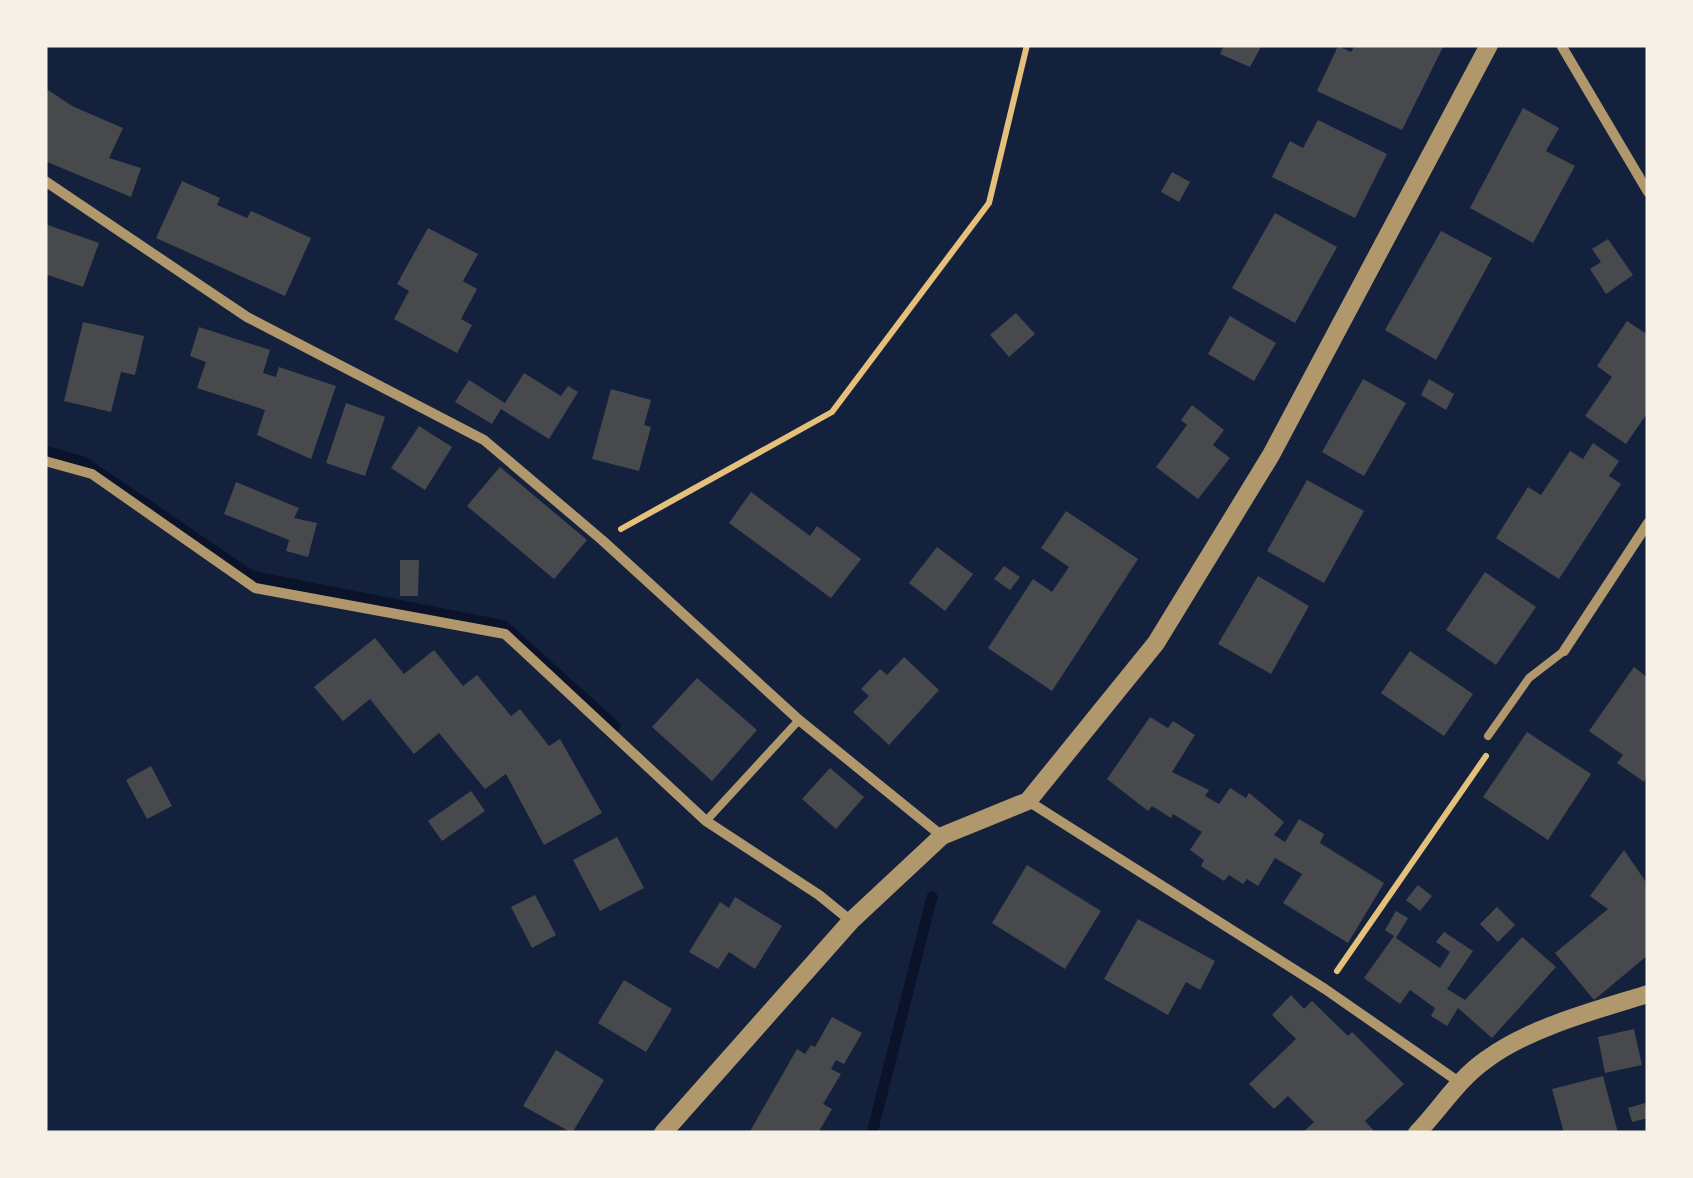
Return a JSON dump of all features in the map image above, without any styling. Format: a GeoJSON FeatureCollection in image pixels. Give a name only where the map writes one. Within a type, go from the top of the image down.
{"type":"FeatureCollection","features":[{"type":"Feature","properties":{"kind":"street"},"geometry":{"type":"LineString","coordinates":[[663,1133],[851,921],[942,836],[1028,802],[1156,643],[1271,455],[1489,45]]}},
{"type":"Feature","properties":{"kind":"street"},"geometry":{"type":"LineString","coordinates":[[1562,45],[1648,192]]}},
{"type":"Feature","properties":{"kind":"street"},"geometry":{"type":"LineString","coordinates":[[45,181],[248,317],[484,440],[602,540],[800,720],[942,836]]}},
{"type":"Feature","properties":{"kind":"street"},"geometry":{"type":"LineString","coordinates":[[45,462],[92,474],[256,588],[505,634],[706,820],[819,895],[851,921]]}},
{"type":"Feature","properties":{"kind":"street"},"geometry":{"type":"LineString","coordinates":[[1564,652],[1648,523]]}},
{"type":"Feature","properties":{"kind":"street"},"geometry":{"type":"LineString","coordinates":[[1028,802],[1325,988],[1459,1082]]}},
{"type":"Feature","properties":{"kind":"street"},"geometry":{"type":"LineString","coordinates":[[1417,1133],[1459,1082],[1489,1057],[1648,994]]}},
{"type":"Feature","properties":{"kind":"lane"},"geometry":{"type":"LineString","coordinates":[[1488,736],[1529,678],[1564,652]]}},
{"type":"Feature","properties":{"kind":"lane"},"geometry":{"type":"LineString","coordinates":[[706,820],[800,720]]}},
{"type":"Feature","properties":{"kind":"path"},"geometry":{"type":"LineString","coordinates":[[602,540],[832,412],[988,203],[1027,45]]}},
{"type":"Feature","properties":{"kind":"path"},"geometry":{"type":"LineString","coordinates":[[1325,988],[1486,759],[1488,736]]}},
{"type":"Feature","properties":{"kind":"building"},"geometry":{"type":"Polygon","coordinates":[[[1224,45],[1262,45],[1250,67],[1220,54],[1224,45]]]}},
{"type":"Feature","properties":{"kind":"building"},"geometry":{"type":"Polygon","coordinates":[[[1355,45],[1444,45],[1402,130],[1317,91],[1338,46],[1351,52],[1355,45]]]}},
{"type":"Feature","properties":{"kind":"building"},"geometry":{"type":"Polygon","coordinates":[[[45,88],[72,106],[123,128],[109,158],[141,168],[131,197],[45,161],[45,88]]]}},
{"type":"Feature","properties":{"kind":"building"},"geometry":{"type":"Polygon","coordinates":[[[1523,108],[1559,128],[1546,151],[1575,166],[1533,243],[1470,208],[1523,108]]]}},
{"type":"Feature","properties":{"kind":"building"},"geometry":{"type":"Polygon","coordinates":[[[1318,120],[1387,154],[1355,218],[1272,177],[1290,141],[1303,148],[1318,120]]]}},
{"type":"Feature","properties":{"kind":"building"},"geometry":{"type":"Polygon","coordinates":[[[1172,172],[1190,182],[1179,202],[1161,192],[1172,172]]]}},
{"type":"Feature","properties":{"kind":"building"},"geometry":{"type":"Polygon","coordinates":[[[182,181],[220,198],[217,205],[247,218],[251,211],[311,238],[285,296],[156,238],[182,181]]]}},
{"type":"Feature","properties":{"kind":"building"},"geometry":{"type":"Polygon","coordinates":[[[1275,213],[1337,247],[1295,323],[1232,288],[1275,213]]]}},
{"type":"Feature","properties":{"kind":"building"},"geometry":{"type":"Polygon","coordinates":[[[45,224],[99,243],[83,287],[45,274],[45,224]]]}},
{"type":"Feature","properties":{"kind":"building"},"geometry":{"type":"Polygon","coordinates":[[[428,228],[478,254],[463,281],[477,289],[461,319],[472,325],[457,353],[394,319],[409,291],[397,284],[428,228]]]}},
{"type":"Feature","properties":{"kind":"building"},"geometry":{"type":"Polygon","coordinates":[[[1441,231],[1492,258],[1436,360],[1385,330],[1441,231]]]}},
{"type":"Feature","properties":{"kind":"building"},"geometry":{"type":"Polygon","coordinates":[[[1608,239],[1633,275],[1606,294],[1590,269],[1601,262],[1592,249],[1608,239]]]}},
{"type":"Feature","properties":{"kind":"building"},"geometry":{"type":"Polygon","coordinates":[[[1016,313],[1035,334],[1009,357],[990,335],[1016,313]]]}},
{"type":"Feature","properties":{"kind":"building"},"geometry":{"type":"Polygon","coordinates":[[[1230,316],[1276,343],[1254,381],[1208,354],[1230,316]]]}},
{"type":"Feature","properties":{"kind":"building"},"geometry":{"type":"Polygon","coordinates":[[[1627,321],[1648,335],[1648,412],[1626,444],[1585,416],[1612,377],[1597,366],[1627,321]]]}},
{"type":"Feature","properties":{"kind":"building"},"geometry":{"type":"Polygon","coordinates":[[[83,322],[144,336],[135,375],[121,372],[111,412],[64,401],[83,322]]]}},
{"type":"Feature","properties":{"kind":"building"},"geometry":{"type":"Polygon","coordinates":[[[199,327],[270,350],[263,373],[276,377],[279,367],[336,386],[311,459],[257,435],[265,410],[197,388],[206,362],[190,356],[199,327]]]}},
{"type":"Feature","properties":{"kind":"building"},"geometry":{"type":"Polygon","coordinates":[[[524,373],[561,396],[568,386],[578,392],[549,439],[501,409],[492,424],[455,402],[469,380],[505,403],[524,373]]]}},
{"type":"Feature","properties":{"kind":"building"},"geometry":{"type":"Polygon","coordinates":[[[1363,379],[1406,403],[1364,476],[1322,452],[1363,379]]]}},
{"type":"Feature","properties":{"kind":"building"},"geometry":{"type":"Polygon","coordinates":[[[1429,379],[1454,394],[1446,410],[1421,395],[1429,379]]]}},
{"type":"Feature","properties":{"kind":"building"},"geometry":{"type":"Polygon","coordinates":[[[611,389],[651,400],[644,425],[651,427],[639,471],[592,459],[611,389]]]}},
{"type":"Feature","properties":{"kind":"building"},"geometry":{"type":"Polygon","coordinates":[[[346,403],[385,417],[365,476],[326,463],[346,403]]]}},
{"type":"Feature","properties":{"kind":"building"},"geometry":{"type":"Polygon","coordinates":[[[1192,405],[1224,430],[1213,445],[1230,458],[1198,499],[1156,467],[1187,425],[1181,420],[1192,405]]]}},
{"type":"Feature","properties":{"kind":"building"},"geometry":{"type":"Polygon","coordinates":[[[419,426],[452,447],[425,490],[391,468],[419,426]]]}},
{"type":"Feature","properties":{"kind":"building"},"geometry":{"type":"Polygon","coordinates":[[[1593,443],[1619,461],[1609,476],[1621,484],[1559,579],[1496,538],[1528,487],[1541,495],[1570,451],[1583,459],[1593,443]]]}},
{"type":"Feature","properties":{"kind":"building"},"geometry":{"type":"Polygon","coordinates":[[[500,467],[587,540],[554,579],[467,506],[500,467]]]}},
{"type":"Feature","properties":{"kind":"building"},"geometry":{"type":"Polygon","coordinates":[[[1307,480],[1364,511],[1324,583],[1267,551],[1307,480]]]}},
{"type":"Feature","properties":{"kind":"building"},"geometry":{"type":"Polygon","coordinates":[[[236,482],[299,508],[294,518],[317,523],[308,557],[286,551],[289,540],[224,514],[236,482]]]}},
{"type":"Feature","properties":{"kind":"building"},"geometry":{"type":"Polygon","coordinates":[[[751,492],[810,536],[817,526],[861,559],[831,598],[729,523],[751,492]]]}},
{"type":"Feature","properties":{"kind":"building"},"geometry":{"type":"Polygon","coordinates":[[[1066,511],[1138,559],[1052,691],[988,648],[1033,579],[1052,592],[1069,567],[1041,548],[1066,511]]]}},
{"type":"Feature","properties":{"kind":"building"},"geometry":{"type":"Polygon","coordinates":[[[937,547],[973,574],[945,611],[909,583],[937,547]]]}},
{"type":"Feature","properties":{"kind":"building"},"geometry":{"type":"Polygon","coordinates":[[[400,560],[419,560],[418,596],[400,596],[400,560]]]}},
{"type":"Feature","properties":{"kind":"building"},"geometry":{"type":"Polygon","coordinates":[[[1004,566],[1020,577],[1010,590],[994,579],[1004,566]]]}},
{"type":"Feature","properties":{"kind":"building"},"geometry":{"type":"Polygon","coordinates":[[[1485,572],[1536,607],[1496,665],[1446,630],[1485,572]]]}},
{"type":"Feature","properties":{"kind":"building"},"geometry":{"type":"Polygon","coordinates":[[[1258,576],[1309,606],[1271,674],[1218,644],[1258,576]]]}},
{"type":"Feature","properties":{"kind":"building"},"geometry":{"type":"Polygon","coordinates":[[[375,638],[404,674],[434,650],[463,686],[477,675],[511,716],[520,709],[549,746],[560,739],[602,813],[544,845],[506,774],[485,789],[439,733],[414,754],[370,699],[343,721],[314,687],[375,638]]]}},
{"type":"Feature","properties":{"kind":"building"},"geometry":{"type":"Polygon","coordinates":[[[1410,651],[1473,694],[1444,736],[1381,693],[1410,651]]]}},
{"type":"Feature","properties":{"kind":"building"},"geometry":{"type":"Polygon","coordinates":[[[904,657],[939,690],[889,745],[853,712],[869,696],[861,689],[880,669],[887,675],[904,657]]]}},
{"type":"Feature","properties":{"kind":"building"},"geometry":{"type":"Polygon","coordinates":[[[1634,667],[1648,678],[1648,775],[1644,782],[1617,763],[1623,755],[1589,731],[1634,667]]]}},
{"type":"Feature","properties":{"kind":"building"},"geometry":{"type":"Polygon","coordinates":[[[697,678],[757,730],[712,781],[652,727],[697,678]]]}},
{"type":"Feature","properties":{"kind":"building"},"geometry":{"type":"Polygon","coordinates":[[[1150,717],[1168,728],[1173,721],[1195,735],[1172,772],[1209,790],[1205,796],[1219,804],[1230,788],[1246,798],[1249,793],[1284,822],[1274,835],[1285,842],[1299,819],[1324,834],[1320,843],[1384,883],[1348,943],[1283,903],[1302,874],[1275,858],[1258,886],[1247,879],[1243,884],[1229,875],[1224,881],[1201,866],[1204,860],[1190,850],[1202,832],[1173,814],[1171,818],[1152,806],[1148,811],[1107,779],[1150,717]]]}},
{"type":"Feature","properties":{"kind":"building"},"geometry":{"type":"Polygon","coordinates":[[[1527,732],[1591,774],[1548,840],[1483,797],[1527,732]]]}},
{"type":"Feature","properties":{"kind":"building"},"geometry":{"type":"Polygon","coordinates":[[[151,766],[172,806],[147,819],[126,780],[151,766]]]}},
{"type":"Feature","properties":{"kind":"building"},"geometry":{"type":"Polygon","coordinates":[[[830,768],[864,797],[836,829],[802,799],[830,768]]]}},
{"type":"Feature","properties":{"kind":"building"},"geometry":{"type":"Polygon","coordinates":[[[471,791],[485,811],[442,841],[428,821],[471,791]]]}},
{"type":"Feature","properties":{"kind":"building"},"geometry":{"type":"Polygon","coordinates":[[[617,837],[644,888],[600,911],[573,860],[617,837]]]}},
{"type":"Feature","properties":{"kind":"building"},"geometry":{"type":"Polygon","coordinates":[[[1624,850],[1648,885],[1648,955],[1594,1000],[1555,953],[1608,909],[1590,896],[1624,850]]]}},
{"type":"Feature","properties":{"kind":"building"},"geometry":{"type":"Polygon","coordinates":[[[1027,865],[1101,911],[1065,969],[992,923],[1027,865]]]}},
{"type":"Feature","properties":{"kind":"building"},"geometry":{"type":"Polygon","coordinates":[[[1418,885],[1432,896],[1420,911],[1406,900],[1418,885]]]}},
{"type":"Feature","properties":{"kind":"building"},"geometry":{"type":"Polygon","coordinates":[[[535,895],[556,935],[532,948],[511,907],[535,895]]]}},
{"type":"Feature","properties":{"kind":"building"},"geometry":{"type":"Polygon","coordinates":[[[735,897],[782,926],[755,969],[729,952],[718,969],[689,952],[720,902],[729,908],[735,897]]]}},
{"type":"Feature","properties":{"kind":"building"},"geometry":{"type":"Polygon","coordinates":[[[1497,907],[1515,925],[1498,942],[1480,924],[1497,907]]]}},
{"type":"Feature","properties":{"kind":"building"},"geometry":{"type":"Polygon","coordinates":[[[1396,911],[1408,918],[1396,938],[1440,968],[1450,952],[1436,942],[1444,932],[1473,951],[1447,989],[1465,1000],[1522,937],[1556,967],[1492,1038],[1458,1008],[1447,1026],[1431,1016],[1435,1008],[1410,990],[1400,1004],[1364,978],[1394,936],[1385,930],[1396,911]]]}},
{"type":"Feature","properties":{"kind":"building"},"geometry":{"type":"Polygon","coordinates":[[[1138,919],[1215,961],[1200,990],[1186,982],[1168,1015],[1104,979],[1138,919]]]}},
{"type":"Feature","properties":{"kind":"building"},"geometry":{"type":"Polygon","coordinates":[[[624,980],[672,1009],[646,1052],[598,1023],[624,980]]]}},
{"type":"Feature","properties":{"kind":"building"},"geometry":{"type":"Polygon","coordinates":[[[1291,995],[1304,1009],[1312,1001],[1348,1036],[1352,1032],[1404,1084],[1365,1121],[1376,1133],[1302,1133],[1314,1122],[1288,1096],[1274,1109],[1249,1084],[1296,1039],[1272,1015],[1291,995]]]}},
{"type":"Feature","properties":{"kind":"building"},"geometry":{"type":"Polygon","coordinates":[[[832,1017],[862,1033],[844,1064],[836,1060],[831,1069],[841,1074],[823,1104],[832,1109],[818,1133],[749,1133],[797,1049],[805,1054],[811,1045],[815,1047],[832,1017]]]}},
{"type":"Feature","properties":{"kind":"building"},"geometry":{"type":"Polygon","coordinates":[[[1634,1029],[1642,1065],[1605,1073],[1598,1037],[1634,1029]]]}},
{"type":"Feature","properties":{"kind":"building"},"geometry":{"type":"Polygon","coordinates":[[[556,1050],[604,1080],[572,1133],[523,1106],[556,1050]]]}},
{"type":"Feature","properties":{"kind":"building"},"geometry":{"type":"Polygon","coordinates":[[[1603,1076],[1618,1133],[1564,1133],[1552,1089],[1603,1076]]]}},
{"type":"Feature","properties":{"kind":"building"},"geometry":{"type":"Polygon","coordinates":[[[1645,1103],[1648,1118],[1632,1122],[1628,1108],[1645,1103]]]}},
{"type":"Feature","properties":{"kind":"waterway"},"geometry":{"type":"LineString","coordinates":[[45,451],[84,462],[251,576],[504,626],[615,726]]}},
{"type":"Feature","properties":{"kind":"waterway"},"geometry":{"type":"LineString","coordinates":[[872,1133],[932,897]]}}]}
